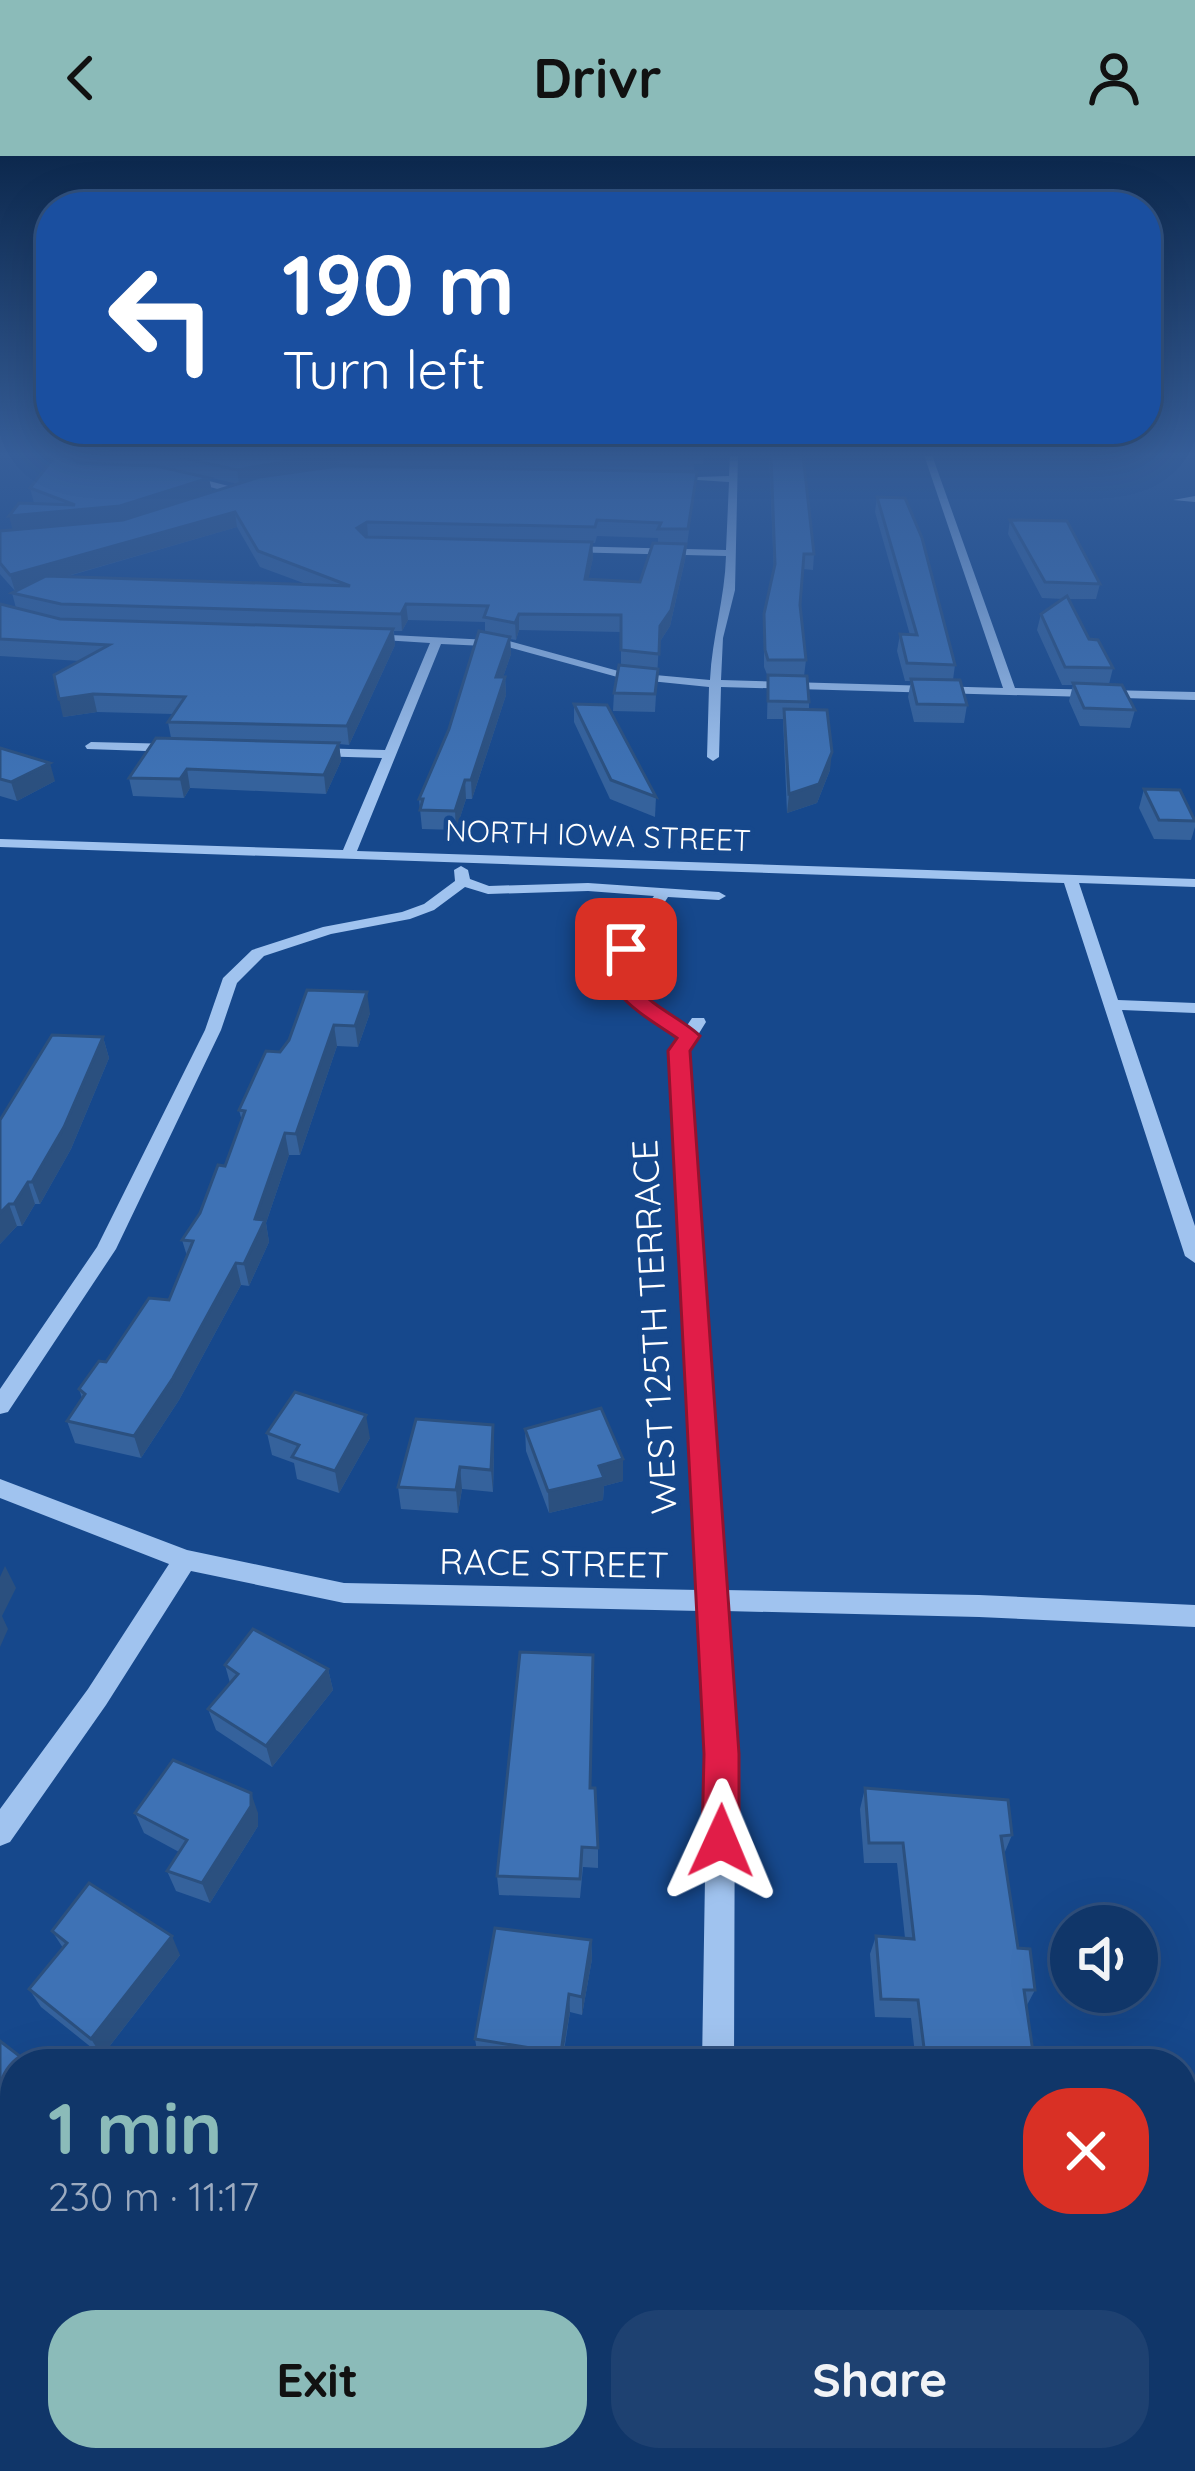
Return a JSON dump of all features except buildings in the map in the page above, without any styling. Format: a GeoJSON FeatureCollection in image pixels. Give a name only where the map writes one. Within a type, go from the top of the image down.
{"type":"FeatureCollection","features":[{"type":"Feature","properties":{"kind":"street"},"geometry":{"type":"LineString","coordinates":[[713,757],[714,684],[731,563]]}},
{"type":"Feature","properties":{"kind":"street"},"geometry":{"type":"LineString","coordinates":[[966,563],[1010,690]]}},
{"type":"Feature","properties":{"kind":"street"},"geometry":{"type":"LineString","coordinates":[[348,637],[509,644],[621,675],[714,684],[1195,696]]}},
{"type":"Feature","properties":{"kind":"street"},"geometry":{"type":"LineString","coordinates":[[349,854],[437,639]]}},
{"type":"Feature","properties":{"kind":"street"},"geometry":{"type":"LineString","coordinates":[[92,746],[184,748]]}},
{"type":"Feature","properties":{"kind":"street"},"geometry":{"type":"LineString","coordinates":[[300,751],[392,754]]}},
{"type":"Feature","properties":{"kind":"street","name":"NORTH IOWA STREET"},"geometry":{"type":"LineString","coordinates":[[0,843],[1195,883]]}},
{"type":"Feature","properties":{"kind":"street"},"geometry":{"type":"LineString","coordinates":[[459,858],[463,882]]}},
{"type":"Feature","properties":{"kind":"street"},"geometry":{"type":"LineString","coordinates":[[1070,879],[1116,1005],[1195,1256]]}},
{"type":"Feature","properties":{"kind":"street"},"geometry":{"type":"LineString","coordinates":[[463,882],[488,890],[588,887],[661,896],[719,896]]}},
{"type":"Feature","properties":{"kind":"street"},"geometry":{"type":"LineString","coordinates":[[0,1406],[106,1249],[213,1030],[229,981],[258,953],[328,930],[429,908],[463,882]]}},
{"type":"Feature","properties":{"kind":"street","name":"WEST 125TH TERRACE"},"geometry":{"type":"LineString","coordinates":[[661,896],[648,915],[640,942],[618,958],[618,976],[632,997],[694,1029],[679,1051],[722,1754],[718,2049]]}},
{"type":"Feature","properties":{"kind":"street"},"geometry":{"type":"LineString","coordinates":[[1116,1005],[1195,1008]]}},
{"type":"Feature","properties":{"kind":"street","name":"RACE STREET"},"geometry":{"type":"LineString","coordinates":[[0,1487],[185,1560],[344,1593],[979,1606],[1195,1616]]}},
{"type":"Feature","properties":{"kind":"street"},"geometry":{"type":"LineString","coordinates":[[0,1832],[97,1696],[185,1560]]}},
{"type":"Feature","properties":{"kind":"route"},"geometry":{"type":"LineString","coordinates":[[626,949],[618,958],[618,976],[632,997],[689,1036],[679,1051],[722,1754],[721,1841]]}}]}
